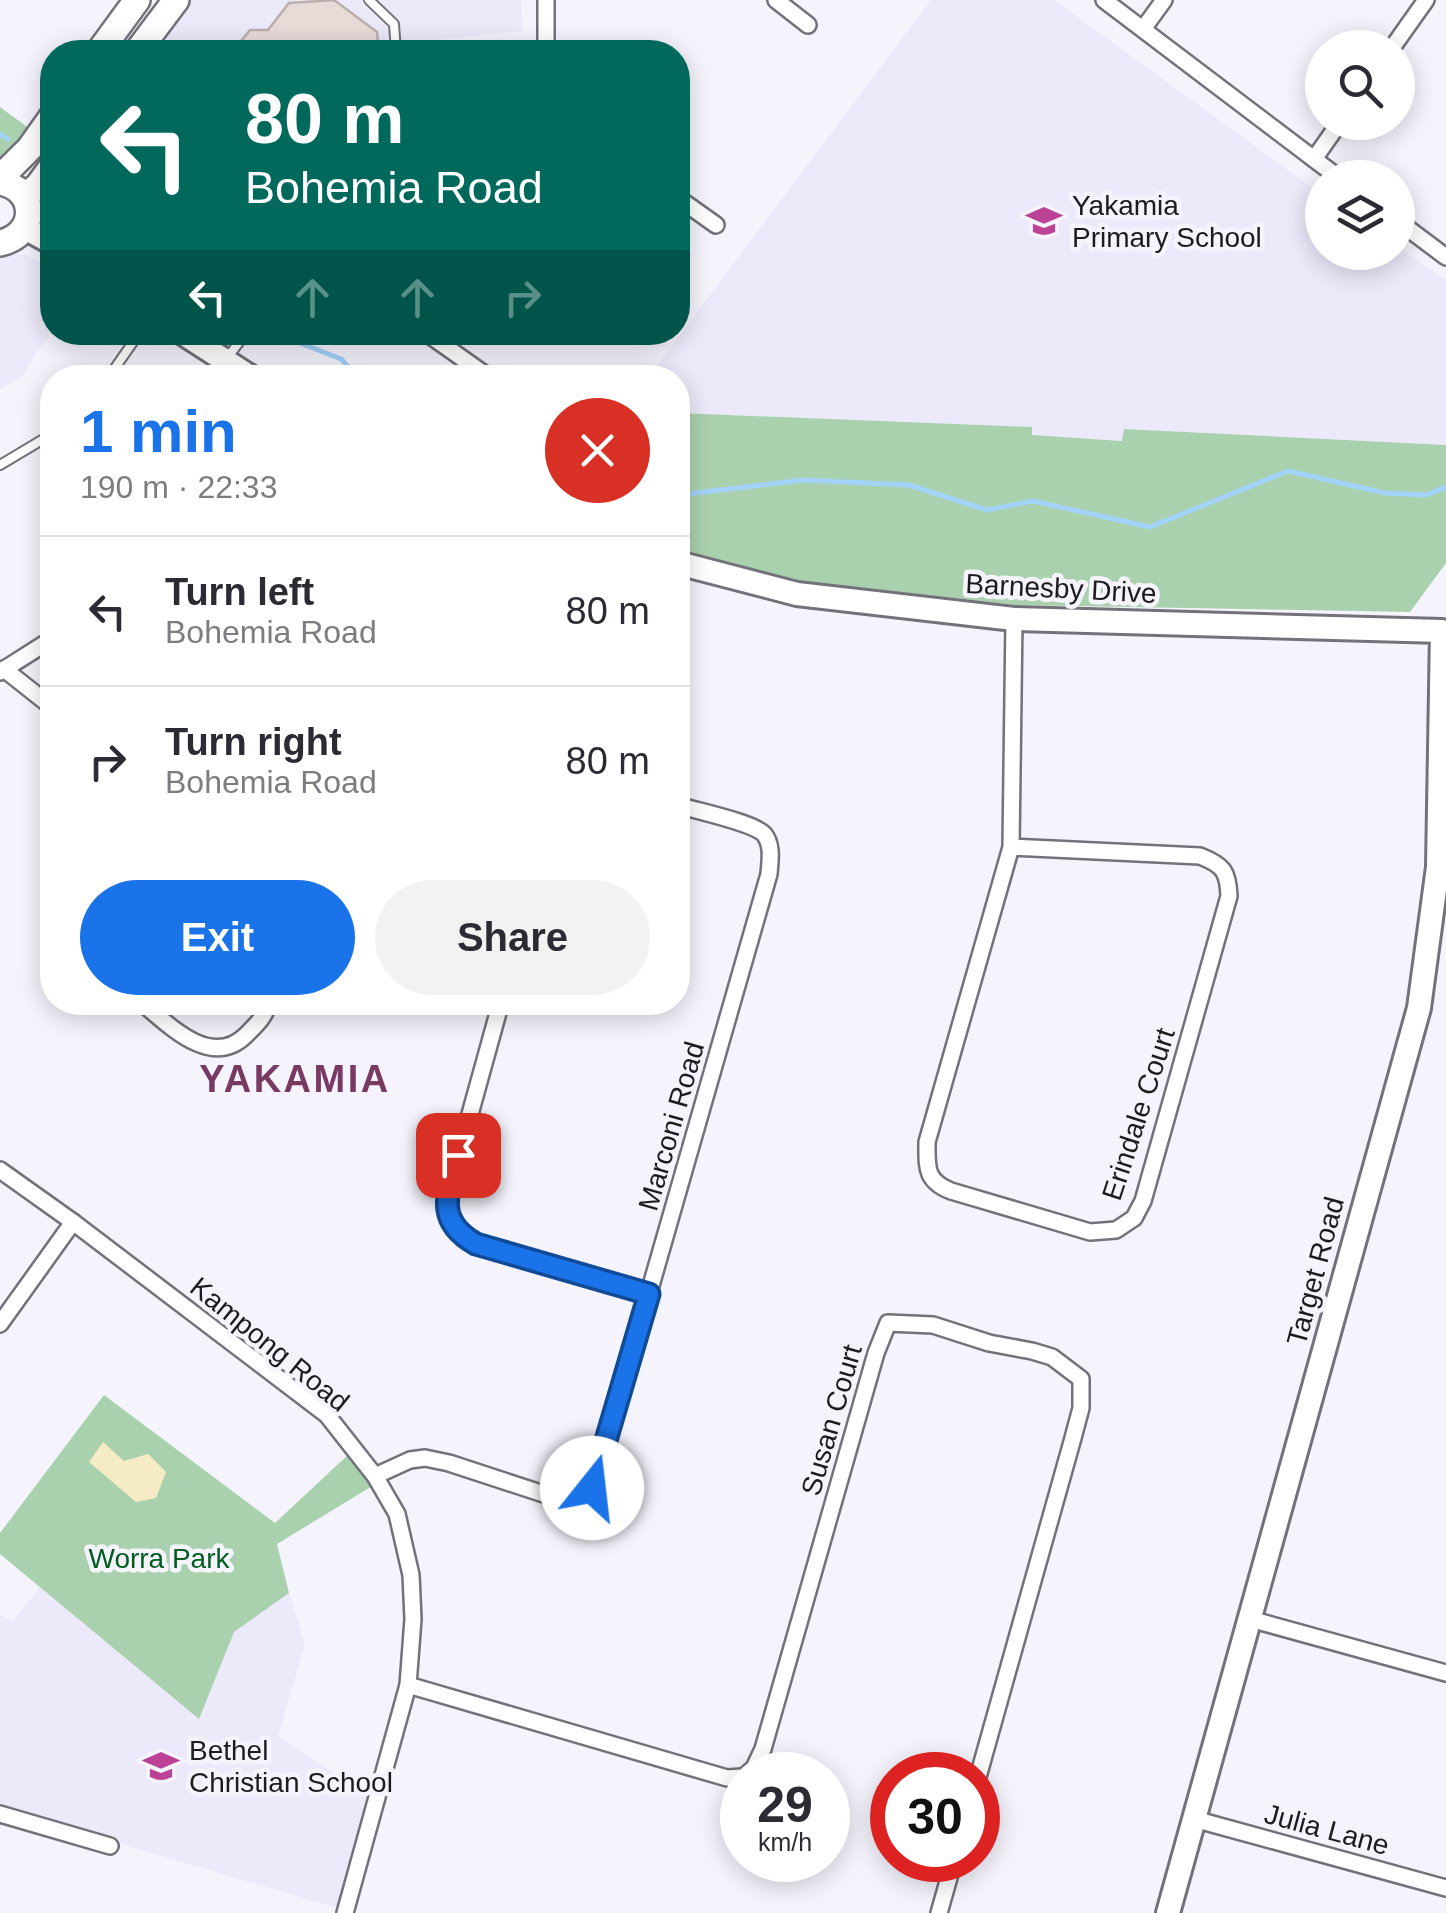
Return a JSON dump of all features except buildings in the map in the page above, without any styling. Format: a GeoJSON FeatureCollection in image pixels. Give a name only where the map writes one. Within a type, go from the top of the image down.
{"type":"FeatureCollection","features":[{"type":"Feature","properties":{"kind":"main road"},"geometry":{"type":"LineString","coordinates":[[108,40],[138,0]]}},
{"type":"Feature","properties":{"kind":"main road"},"geometry":{"type":"LineString","coordinates":[[147,40],[176,0]]}},
{"type":"Feature","properties":{"kind":"main road"},"geometry":{"type":"LineString","coordinates":[[0,243],[13,239],[24,228],[29,209],[24,196],[0,180],[40,134]]}},
{"type":"Feature","properties":{"kind":"main road"},"geometry":{"type":"LineString","coordinates":[[24,196],[40,183]]}},
{"type":"Feature","properties":{"kind":"street"},"geometry":{"type":"LineString","coordinates":[[546,0],[546,40]]}},
{"type":"Feature","properties":{"kind":"street"},"geometry":{"type":"LineString","coordinates":[[776,0],[808,24]]}},
{"type":"Feature","properties":{"kind":"street"},"geometry":{"type":"LineString","coordinates":[[1104,0],[1314,159],[1327,140]]}},
{"type":"Feature","properties":{"kind":"street"},"geometry":{"type":"LineString","coordinates":[[1143,29],[1164,0]]}},
{"type":"Feature","properties":{"kind":"street"},"geometry":{"type":"LineString","coordinates":[[1405,30],[1426,0]]}},
{"type":"Feature","properties":{"kind":"street"},"geometry":{"type":"LineString","coordinates":[[690,206],[716,224]]}},
{"type":"Feature","properties":{"kind":"street"},"geometry":{"type":"LineString","coordinates":[[24,228],[40,237]]}},
{"type":"Feature","properties":{"kind":"street"},"geometry":{"type":"LineString","coordinates":[[1415,234],[1446,258]]}},
{"type":"Feature","properties":{"kind":"street"},"geometry":{"type":"LineString","coordinates":[[200,345],[231,365]]}},
{"type":"Feature","properties":{"kind":"street"},"geometry":{"type":"LineString","coordinates":[[443,345],[472,365]]}},
{"type":"Feature","properties":{"kind":"street","name":"Barnesby Drive"},"geometry":{"type":"LineString","coordinates":[[690,567],[796,594],[1014,619],[1444,632]]}},
{"type":"Feature","properties":{"kind":"street","name":"Erindale Court"},"geometry":{"type":"LineString","coordinates":[[1011,846],[1200,856],[1216,863],[1228,876],[1229,896],[1143,1201],[1134,1218],[1116,1230],[1090,1232],[951,1191],[937,1186],[927,1170],[927,1142],[1011,846],[1014,619]]}},
{"type":"Feature","properties":{"kind":"street","name":"Target Road"},"geometry":{"type":"LineString","coordinates":[[1168,1913],[1419,1008],[1438,867],[1444,632]]}},
{"type":"Feature","properties":{"kind":"street"},"geometry":{"type":"LineString","coordinates":[[40,647],[2,671],[40,698]]}},
{"type":"Feature","properties":{"kind":"street","name":"Marconi Road"},"geometry":{"type":"LineString","coordinates":[[375,1476],[410,1460],[425,1458],[582,1509],[592,1488],[769,874],[771,853],[766,836],[752,827],[690,809]]}},
{"type":"Feature","properties":{"kind":"street"},"geometry":{"type":"LineString","coordinates":[[157,1015],[189,1041],[215,1049],[239,1042],[266,1015]]}},
{"type":"Feature","properties":{"kind":"street"},"geometry":{"type":"LineString","coordinates":[[497,1015],[448,1194],[448,1212],[458,1234],[476,1244],[649,1294]]}},
{"type":"Feature","properties":{"kind":"street","name":"Kampong Road"},"geometry":{"type":"LineString","coordinates":[[0,1170],[327,1415],[375,1476],[398,1514],[412,1575],[414,1619],[408,1685],[345,1913]]}},
{"type":"Feature","properties":{"kind":"street"},"geometry":{"type":"LineString","coordinates":[[0,1324],[73,1222]]}},
{"type":"Feature","properties":{"kind":"street","name":"Susan Court"},"geometry":{"type":"LineString","coordinates":[[762,1752],[876,1353],[888,1323],[918,1322],[1052,1357],[1081,1380],[1081,1408],[985,1752]]}},
{"type":"Feature","properties":{"kind":"street"},"geometry":{"type":"LineString","coordinates":[[1250,1620],[1446,1673]]}},
{"type":"Feature","properties":{"kind":"street","name":"Susan Court"},"geometry":{"type":"LineString","coordinates":[[408,1685],[720,1776]]}},
{"type":"Feature","properties":{"kind":"street"},"geometry":{"type":"LineString","coordinates":[[0,1814],[110,1846]]}},
{"type":"Feature","properties":{"kind":"street","name":"Julia Lane"},"geometry":{"type":"LineString","coordinates":[[1194,1819],[1446,1888]]}},
{"type":"Feature","properties":{"kind":"street"},"geometry":{"type":"LineString","coordinates":[[939,1913],[948,1882]]}},
{"type":"Feature","properties":{"kind":"lane"},"geometry":{"type":"LineString","coordinates":[[369,0],[394,24],[395,40]]}},
{"type":"Feature","properties":{"kind":"lane"},"geometry":{"type":"LineString","coordinates":[[224,361],[237,345]]}},
{"type":"Feature","properties":{"kind":"lane"},"geometry":{"type":"LineString","coordinates":[[0,465],[40,441]]}},
{"type":"Feature","properties":{"kind":"shaded area"},"geometry":{"type":"Polygon","coordinates":[[[185,0],[521,0],[522,31],[432,40],[155,40],[185,0]]]}},
{"type":"Feature","properties":{"kind":"shaded area","name":"Yakamia Primary School"},"geometry":{"type":"Polygon","coordinates":[[[931,0],[1054,0],[1305,183],[1305,270],[1415,270],[1415,259],[1446,280],[1446,445],[1125,429],[1123,441],[1032,435],[1031,427],[690,413],[690,365],[658,365],[673,345],[690,345],[690,322],[931,0]]]}},
{"type":"Feature","properties":{"kind":"shaded area"},"geometry":{"type":"Polygon","coordinates":[[[27,255],[40,263],[42,345],[22,376],[0,389],[0,258],[27,255]]]}},
{"type":"Feature","properties":{"kind":"shaded area","name":"Bethel Christian School"},"geometry":{"type":"Polygon","coordinates":[[[41,1586],[199,1718],[234,1631],[289,1593],[305,1644],[278,1736],[367,1795],[337,1908],[0,1808],[0,1614],[12,1622],[41,1586]]]}},
{"type":"Feature","properties":{"kind":"green space"},"geometry":{"type":"Polygon","coordinates":[[[0,107],[30,129],[11,154],[0,161],[0,107]]]}},
{"type":"Feature","properties":{"kind":"green space"},"geometry":{"type":"Polygon","coordinates":[[[690,413],[1032,427],[1032,435],[1122,441],[1124,429],[1446,445],[1446,563],[1410,612],[1015,605],[800,581],[690,553],[690,413]]]}},
{"type":"Feature","properties":{"kind":"green space","name":"Worra Park"},"geometry":{"type":"Polygon","coordinates":[[[104,1395],[275,1523],[350,1453],[374,1485],[277,1544],[289,1593],[234,1632],[199,1719],[0,1554],[0,1533],[104,1395]]]}},
{"type":"Feature","properties":{"kind":"sand"},"geometry":{"type":"Polygon","coordinates":[[[103,1442],[124,1461],[148,1454],[166,1472],[156,1498],[136,1502],[89,1462],[103,1442]]]}},
{"type":"Feature","properties":{"kind":"waterway"},"geometry":{"type":"LineString","coordinates":[[0,134],[8,139]]}},
{"type":"Feature","properties":{"kind":"waterway"},"geometry":{"type":"LineString","coordinates":[[305,345],[347,365]]}},
{"type":"Feature","properties":{"kind":"waterway"},"geometry":{"type":"LineString","coordinates":[[690,494],[803,480],[909,485],[987,510],[1033,501],[1150,527],[1288,471],[1385,493],[1426,495],[1446,487]]}},
{"type":"Feature","properties":{"kind":"place","name":"Yakamia Primary School"},"geometry":{"type":"Point","coordinates":[1044,221]}},
{"type":"Feature","properties":{"kind":"place","name":"Bethel Christian School"},"geometry":{"type":"Point","coordinates":[161,1766]}},
{"type":"Feature","properties":{"kind":"district","name":"YAKAMIA"},"geometry":{"type":"Point","coordinates":[295,1079]}},
{"type":"Feature","properties":{"kind":"route"},"geometry":{"type":"LineString","coordinates":[[458,1155],[448,1194],[448,1212],[458,1234],[476,1244],[649,1294],[592,1488]]}}]}
